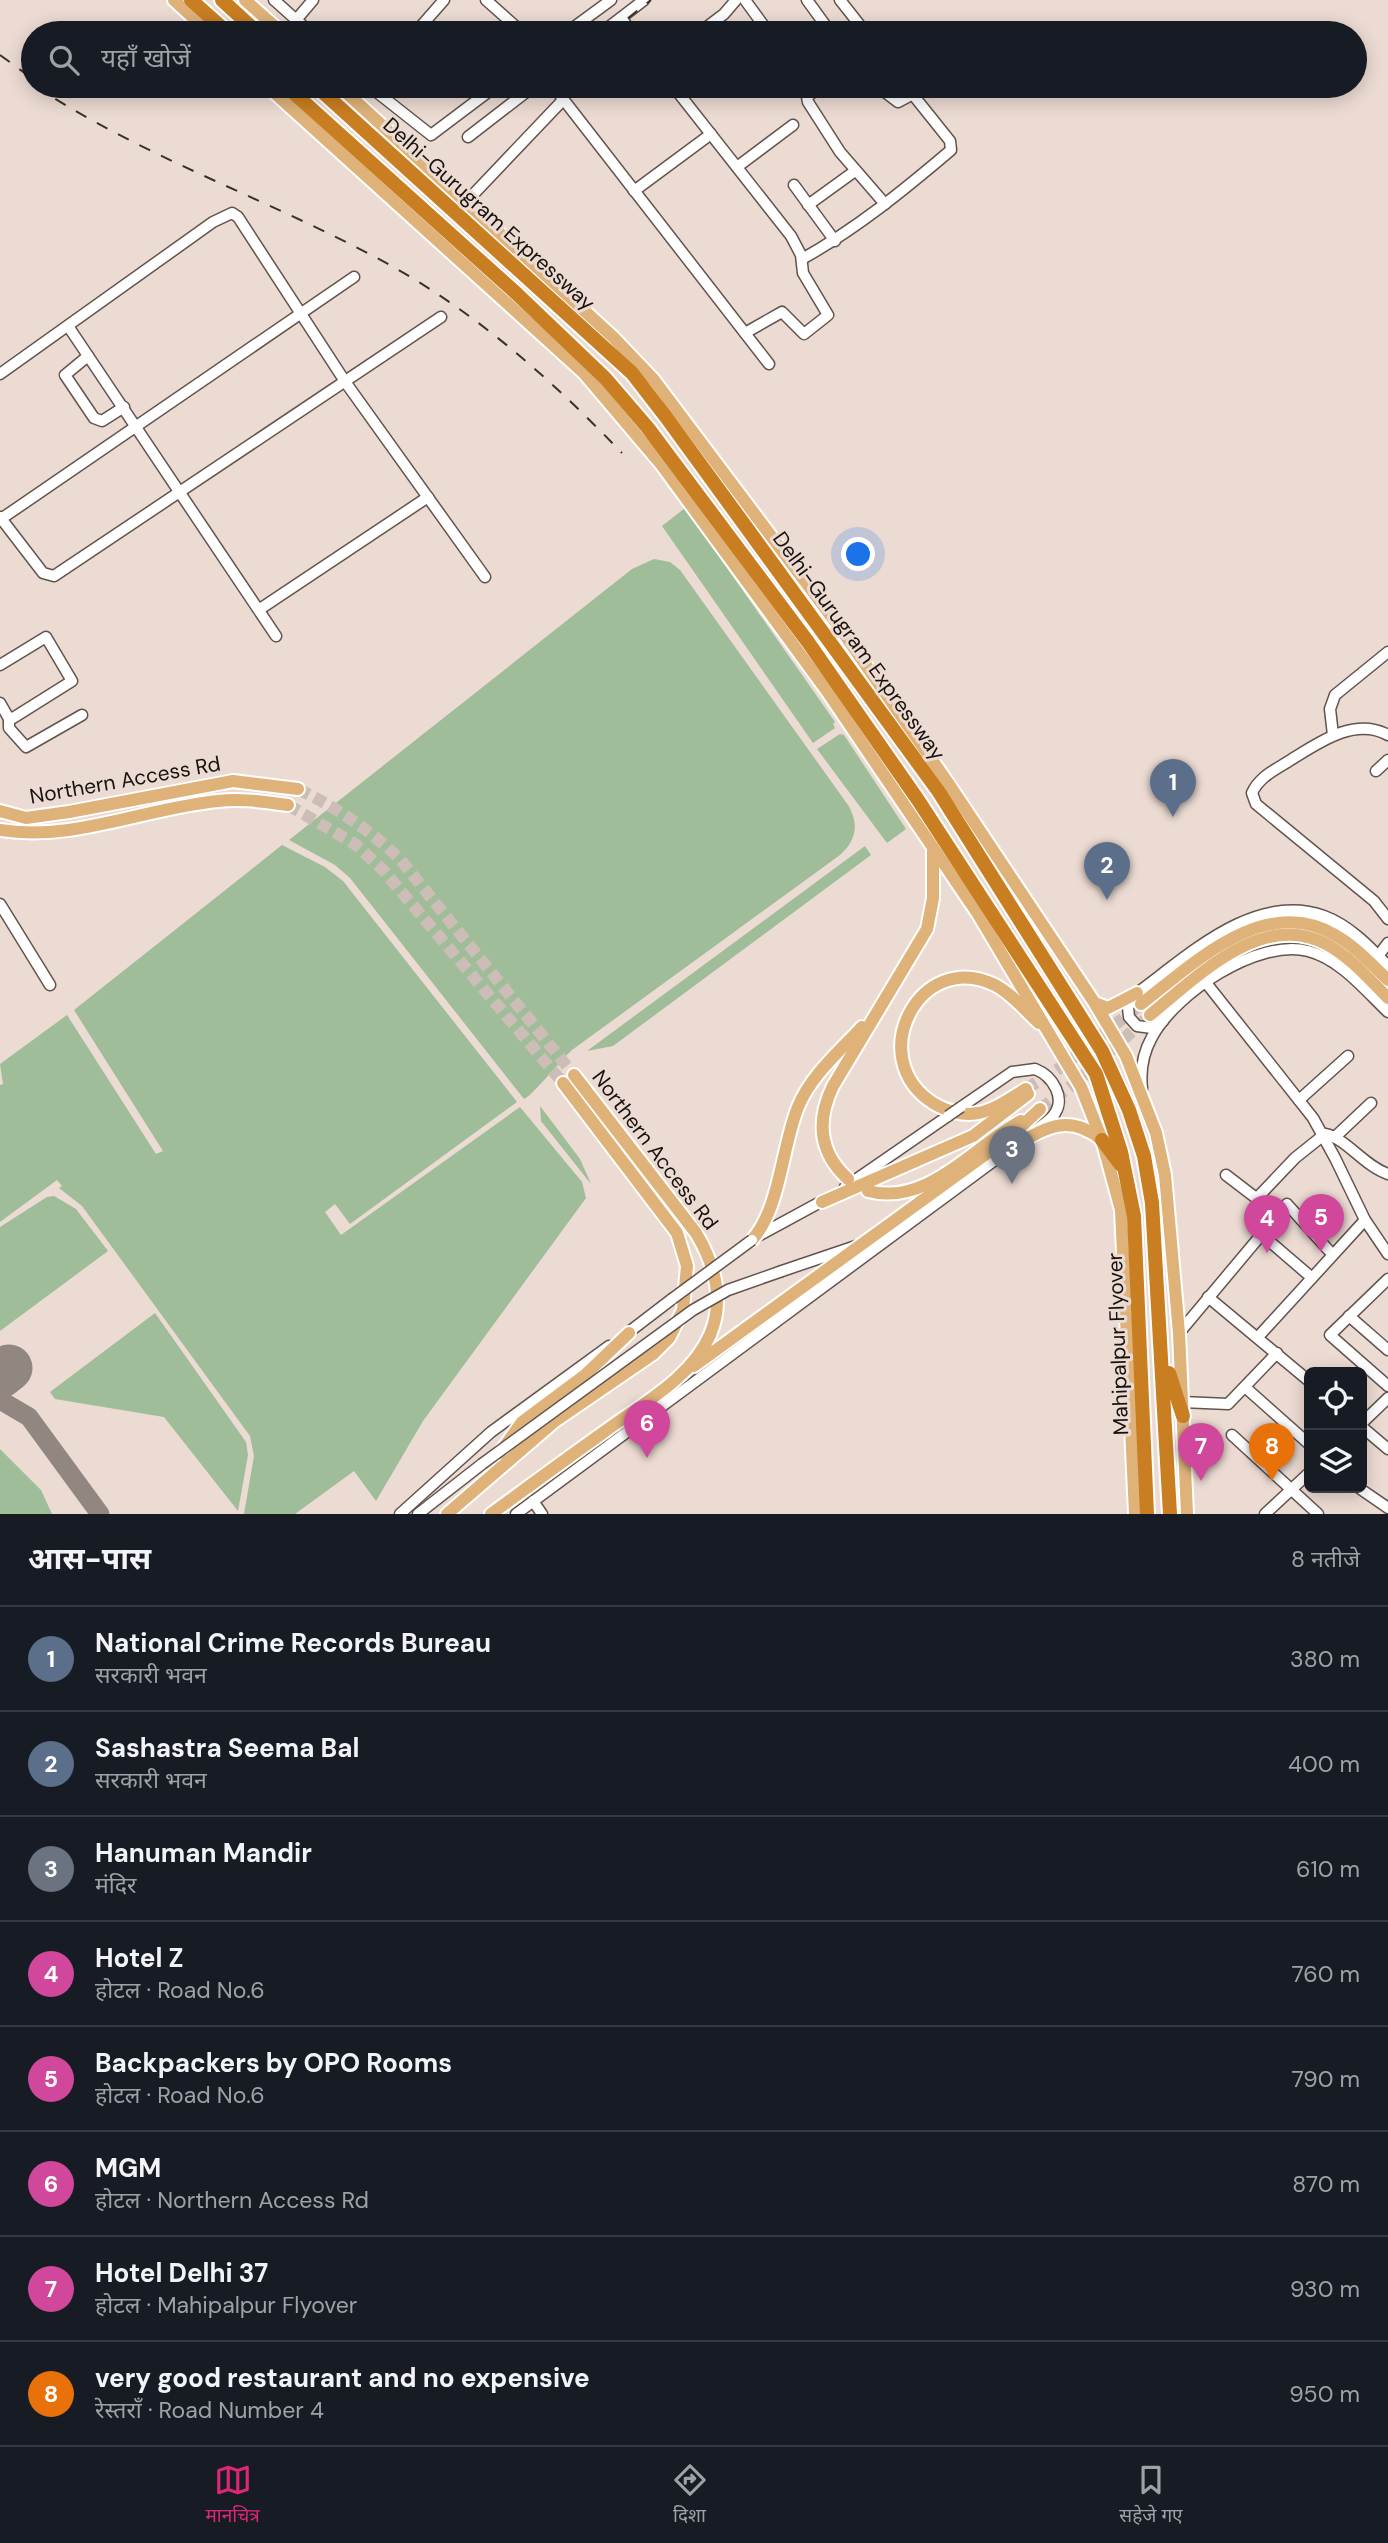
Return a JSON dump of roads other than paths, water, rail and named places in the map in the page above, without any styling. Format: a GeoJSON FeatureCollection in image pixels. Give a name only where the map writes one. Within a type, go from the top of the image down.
{"type":"FeatureCollection","features":[{"type":"Feature","properties":{"kind":"highway"},"geometry":{"type":"LineString","coordinates":[[191,0],[215,21]]}},
{"type":"Feature","properties":{"kind":"highway"},"geometry":{"type":"LineString","coordinates":[[222,0],[245,21]]}},
{"type":"Feature","properties":{"kind":"highway","name":"Delhi-Gurugram Expressway"},"geometry":{"type":"LineString","coordinates":[[299,98],[517,293],[605,378],[648,428],[808,642],[902,777],[1088,1062],[1102,1087],[1126,1172]]}},
{"type":"Feature","properties":{"kind":"highway","name":"Delhi-Gurugram Expressway"},"geometry":{"type":"LineString","coordinates":[[329,98],[632,373],[939,792],[1102,1051],[1129,1111],[1144,1156],[1152,1203],[1161,1352]]}},
{"type":"Feature","properties":{"kind":"highway"},"geometry":{"type":"LineString","coordinates":[[1102,1140],[1126,1172]]}},
{"type":"Feature","properties":{"kind":"highway","name":"Mahipalpur Flyover"},"geometry":{"type":"LineString","coordinates":[[1126,1172],[1134,1216],[1147,1514]]}},
{"type":"Feature","properties":{"kind":"highway"},"geometry":{"type":"LineString","coordinates":[[1161,1352],[1182,1409]]}},
{"type":"Feature","properties":{"kind":"highway","name":"Mahipalpur Flyover"},"geometry":{"type":"LineString","coordinates":[[1161,1352],[1170,1514]]}},
{"type":"Feature","properties":{"kind":"main road"},"geometry":{"type":"LineString","coordinates":[[174,0],[198,21]]}},
{"type":"Feature","properties":{"kind":"main road"},"geometry":{"type":"LineString","coordinates":[[245,0],[269,21]]}},
{"type":"Feature","properties":{"kind":"main road"},"geometry":{"type":"LineString","coordinates":[[280,98],[584,373],[613,404],[661,464],[827,691],[978,914],[1052,1035],[1081,1087],[1102,1140],[1121,1210],[1135,1514]]}},
{"type":"Feature","properties":{"kind":"main road"},"geometry":{"type":"LineString","coordinates":[[352,98],[613,337],[654,380],[840,628],[1094,1002],[1126,1056],[1156,1133],[1165,1175],[1179,1333],[1187,1514]]}},
{"type":"Feature","properties":{"kind":"main road","name":"Northern Access Rd"},"geometry":{"type":"LineString","coordinates":[[0,811],[26,818],[233,781],[299,789]]}},
{"type":"Feature","properties":{"kind":"main road","name":"Northern Access Rd"},"geometry":{"type":"LineString","coordinates":[[0,830],[23,834],[58,832],[221,800],[253,800],[288,805]]}},
{"type":"Feature","properties":{"kind":"main road"},"geometry":{"type":"LineString","coordinates":[[848,1179],[833,1165],[824,1144],[824,1111],[833,1086],[920,942],[931,915],[933,851]]}},
{"type":"Feature","properties":{"kind":"main road"},"geometry":{"type":"LineString","coordinates":[[1094,1002],[1108,1008],[1139,999],[1232,937],[1281,922],[1316,926],[1334,934],[1353,947],[1388,980]]}},
{"type":"Feature","properties":{"kind":"main road"},"geometry":{"type":"LineString","coordinates":[[1150,1015],[1200,973],[1239,948],[1269,937],[1289,935],[1311,937],[1328,945],[1347,958],[1388,998]]}},
{"type":"Feature","properties":{"kind":"main road"},"geometry":{"type":"LineString","coordinates":[[822,1202],[973,1136],[1027,1091],[975,1114],[961,1114],[934,1104],[915,1088],[903,1065],[901,1035],[908,1015],[934,986],[956,978],[978,979],[1006,992],[1052,1035]]}},
{"type":"Feature","properties":{"kind":"main road"},"geometry":{"type":"LineString","coordinates":[[752,1240],[766,1217],[787,1138],[806,1090],[872,1016],[898,980]]}},
{"type":"Feature","properties":{"kind":"main road","name":"Northern Access Rd"},"geometry":{"type":"LineString","coordinates":[[446,1514],[555,1421],[653,1354],[675,1328],[685,1297],[687,1266],[677,1233],[568,1079],[682,1214],[712,1263],[716,1290],[711,1332],[698,1355],[674,1381],[491,1514]]}},
{"type":"Feature","properties":{"kind":"main road"},"geometry":{"type":"LineString","coordinates":[[674,1381],[870,1241],[1011,1136],[1037,1111],[926,1185],[894,1194],[868,1191]]}},
{"type":"Feature","properties":{"kind":"main road"},"geometry":{"type":"LineString","coordinates":[[1017,1144],[1052,1127],[1068,1124],[1086,1128],[1102,1140]]}},
{"type":"Feature","properties":{"kind":"main road"},"geometry":{"type":"LineString","coordinates":[[490,1475],[502,1449],[522,1422],[585,1375],[629,1333]]}},
{"type":"Feature","properties":{"kind":"street"},"geometry":{"type":"LineString","coordinates":[[274,0],[296,20],[313,0]]}},
{"type":"Feature","properties":{"kind":"street"},"geometry":{"type":"LineString","coordinates":[[426,21],[444,0]]}},
{"type":"Feature","properties":{"kind":"street"},"geometry":{"type":"LineString","coordinates":[[486,0],[510,21]]}},
{"type":"Feature","properties":{"kind":"street"},"geometry":{"type":"LineString","coordinates":[[582,21],[611,0]]}},
{"type":"Feature","properties":{"kind":"street"},"geometry":{"type":"LineString","coordinates":[[617,21],[644,0]]}},
{"type":"Feature","properties":{"kind":"street"},"geometry":{"type":"LineString","coordinates":[[715,21],[736,0]]}},
{"type":"Feature","properties":{"kind":"street"},"geometry":{"type":"LineString","coordinates":[[745,0],[760,21]]}},
{"type":"Feature","properties":{"kind":"street"},"geometry":{"type":"LineString","coordinates":[[807,0],[822,21]]}},
{"type":"Feature","properties":{"kind":"street"},"geometry":{"type":"LineString","coordinates":[[840,0],[857,21]]}},
{"type":"Feature","properties":{"kind":"street"},"geometry":{"type":"LineString","coordinates":[[384,98],[431,135],[480,98]]}},
{"type":"Feature","properties":{"kind":"street"},"geometry":{"type":"LineString","coordinates":[[468,137],[518,98]]}},
{"type":"Feature","properties":{"kind":"street"},"geometry":{"type":"LineString","coordinates":[[682,98],[791,236],[802,260],[803,273],[828,318],[802,334],[782,312],[746,333]]}},
{"type":"Feature","properties":{"kind":"street"},"geometry":{"type":"LineString","coordinates":[[807,98],[855,171],[886,204]]}},
{"type":"Feature","properties":{"kind":"street"},"geometry":{"type":"LineString","coordinates":[[802,260],[835,241],[886,204],[952,148],[915,98]]}},
{"type":"Feature","properties":{"kind":"street"},"geometry":{"type":"LineString","coordinates":[[467,201],[563,100],[769,364]]}},
{"type":"Feature","properties":{"kind":"street"},"geometry":{"type":"LineString","coordinates":[[737,167],[793,125]]}},
{"type":"Feature","properties":{"kind":"street"},"geometry":{"type":"LineString","coordinates":[[634,191],[711,134]]}},
{"type":"Feature","properties":{"kind":"street"},"geometry":{"type":"LineString","coordinates":[[808,205],[855,171]]}},
{"type":"Feature","properties":{"kind":"street"},"geometry":{"type":"LineString","coordinates":[[794,186],[835,241]]}},
{"type":"Feature","properties":{"kind":"street"},"geometry":{"type":"LineString","coordinates":[[0,374],[228,212],[239,217],[346,383],[485,577]]}},
{"type":"Feature","properties":{"kind":"street"},"geometry":{"type":"LineString","coordinates":[[354,277],[0,518],[4,531],[43,573],[51,577],[346,383],[440,317]]}},
{"type":"Feature","properties":{"kind":"street"},"geometry":{"type":"LineString","coordinates":[[68,326],[276,636]]}},
{"type":"Feature","properties":{"kind":"street"},"geometry":{"type":"LineString","coordinates":[[89,356],[65,375],[94,418],[102,421],[124,407]]}},
{"type":"Feature","properties":{"kind":"street"},"geometry":{"type":"LineString","coordinates":[[260,609],[428,498]]}},
{"type":"Feature","properties":{"kind":"street"},"geometry":{"type":"LineString","coordinates":[[0,665],[46,637],[72,681],[9,719]]}},
{"type":"Feature","properties":{"kind":"street"},"geometry":{"type":"LineString","coordinates":[[1333,736],[1330,709],[1335,695],[1388,652]]}},
{"type":"Feature","properties":{"kind":"street"},"geometry":{"type":"LineString","coordinates":[[0,703],[9,719],[9,728],[26,747],[82,715]]}},
{"type":"Feature","properties":{"kind":"street"},"geometry":{"type":"LineString","coordinates":[[1388,735],[1370,729],[1333,736],[1261,779],[1254,788],[1253,798],[1256,804],[1374,901],[1388,919]]}},
{"type":"Feature","properties":{"kind":"street"},"geometry":{"type":"LineString","coordinates":[[1376,771],[1388,760]]}},
{"type":"Feature","properties":{"kind":"street"},"geometry":{"type":"LineString","coordinates":[[0,904],[50,985]]}},
{"type":"Feature","properties":{"kind":"street"},"geometry":{"type":"LineString","coordinates":[[1388,966],[1334,921],[1311,913],[1282,911],[1230,928],[1128,1007],[1134,1024],[1147,1029],[1163,1021],[1237,962],[1256,954],[1299,949],[1319,955],[1343,970],[1388,1012]]}},
{"type":"Feature","properties":{"kind":"street"},"geometry":{"type":"LineString","coordinates":[[1378,956],[1388,943]]}},
{"type":"Feature","properties":{"kind":"street"},"geometry":{"type":"LineString","coordinates":[[1207,984],[1299,1100],[1322,1135],[1365,1220],[1388,1254]]}},
{"type":"Feature","properties":{"kind":"street"},"geometry":{"type":"LineString","coordinates":[[1142,1093],[1143,1062],[1151,1040],[1163,1021]]}},
{"type":"Feature","properties":{"kind":"street"},"geometry":{"type":"LineString","coordinates":[[1299,1100],[1348,1056]]}},
{"type":"Feature","properties":{"kind":"street"},"geometry":{"type":"LineString","coordinates":[[400,1514],[491,1432],[752,1240],[822,1202],[1017,1070],[1041,1072],[1055,1087],[1058,1106],[1050,1119],[520,1513]]}},
{"type":"Feature","properties":{"kind":"street"},"geometry":{"type":"LineString","coordinates":[[1335,1138],[1371,1103]]}},
{"type":"Feature","properties":{"kind":"street"},"geometry":{"type":"LineString","coordinates":[[1257,1198],[1322,1135],[1328,1133],[1358,1157],[1388,1174]]}},
{"type":"Feature","properties":{"kind":"street"},"geometry":{"type":"LineString","coordinates":[[1226,1175],[1277,1214]]}},
{"type":"Feature","properties":{"kind":"street"},"geometry":{"type":"LineString","coordinates":[[1179,1333],[1277,1214],[1289,1205],[1332,1254]]}},
{"type":"Feature","properties":{"kind":"street"},"geometry":{"type":"LineString","coordinates":[[1258,1337],[1365,1220]]}},
{"type":"Feature","properties":{"kind":"street"},"geometry":{"type":"LineString","coordinates":[[1261,1234],[1311,1277]]}},
{"type":"Feature","properties":{"kind":"street"},"geometry":{"type":"LineString","coordinates":[[418,1514],[684,1315],[728,1290],[870,1241]]}},
{"type":"Feature","properties":{"kind":"street"},"geometry":{"type":"LineString","coordinates":[[1388,1279],[1330,1336],[1388,1387]]}},
{"type":"Feature","properties":{"kind":"street"},"geometry":{"type":"LineString","coordinates":[[1208,1297],[1304,1377]]}},
{"type":"Feature","properties":{"kind":"street"},"geometry":{"type":"LineString","coordinates":[[1349,1316],[1388,1350]]}},
{"type":"Feature","properties":{"kind":"street"},"geometry":{"type":"LineString","coordinates":[[1182,1409],[1228,1404],[1277,1353]]}},
{"type":"Feature","properties":{"kind":"street"},"geometry":{"type":"LineString","coordinates":[[1246,1388],[1304,1440]]}},
{"type":"Feature","properties":{"kind":"street"},"geometry":{"type":"LineString","coordinates":[[1367,1420],[1388,1398]]}},
{"type":"Feature","properties":{"kind":"street"},"geometry":{"type":"LineString","coordinates":[[1367,1430],[1388,1449]]}},
{"type":"Feature","properties":{"kind":"street"},"geometry":{"type":"LineString","coordinates":[[1232,1435],[1318,1514]]}},
{"type":"Feature","properties":{"kind":"street"},"geometry":{"type":"LineString","coordinates":[[1265,1514],[1304,1477]]}},
{"type":"Feature","properties":{"kind":"street"},"geometry":{"type":"LineString","coordinates":[[1367,1493],[1386,1504]]}},
{"type":"Feature","properties":{"kind":"street"},"geometry":{"type":"LineString","coordinates":[[533,1501],[542,1514]]}},
{"type":"Feature","properties":{"kind":"tunnel"},"geometry":{"type":"LineString","coordinates":[[298,789],[352,820],[399,858],[574,1075]]}},
{"type":"Feature","properties":{"kind":"tunnel"},"geometry":{"type":"LineString","coordinates":[[288,805],[355,844],[383,870],[563,1083]]}},
{"type":"Feature","properties":{"kind":"tunnel"},"geometry":{"type":"LineString","coordinates":[[1026,1089],[1063,1066],[1141,1004]]}},
{"type":"Feature","properties":{"kind":"tunnel"},"geometry":{"type":"LineString","coordinates":[[1040,1109],[1075,1083],[1150,1015]]}},
{"type":"Feature","properties":{"kind":"railway"},"geometry":{"type":"LineString","coordinates":[[624,21],[651,0]]}},
{"type":"Feature","properties":{"kind":"railway"},"geometry":{"type":"LineString","coordinates":[[0,55],[21,70]]}},
{"type":"Feature","properties":{"kind":"railway"},"geometry":{"type":"LineString","coordinates":[[55,98],[117,134],[332,235],[410,277],[506,345],[566,397],[622,453]]}},
{"type":"Feature","properties":{"kind":"place","name":"National Crime Records Bureau"},"geometry":{"type":"Point","coordinates":[1173,817]}},
{"type":"Feature","properties":{"kind":"place","name":"Sashastra Seema Bal"},"geometry":{"type":"Point","coordinates":[1107,900]}},
{"type":"Feature","properties":{"kind":"place","name":"Hanuman Mandir"},"geometry":{"type":"Point","coordinates":[1012,1184]}},
{"type":"Feature","properties":{"kind":"place","name":"Backpackers by OPO Rooms"},"geometry":{"type":"Point","coordinates":[1321,1252]}},
{"type":"Feature","properties":{"kind":"place","name":"Hotel Z"},"geometry":{"type":"Point","coordinates":[1267,1253]}},
{"type":"Feature","properties":{"kind":"place","name":"MGM"},"geometry":{"type":"Point","coordinates":[647,1458]}},
{"type":"Feature","properties":{"kind":"place","name":"Hotel Delhi 37"},"geometry":{"type":"Point","coordinates":[1201,1481]}},
{"type":"Feature","properties":{"kind":"place","name":"very good restaurant and no expensive"},"geometry":{"type":"Point","coordinates":[1272,1481]}}]}
